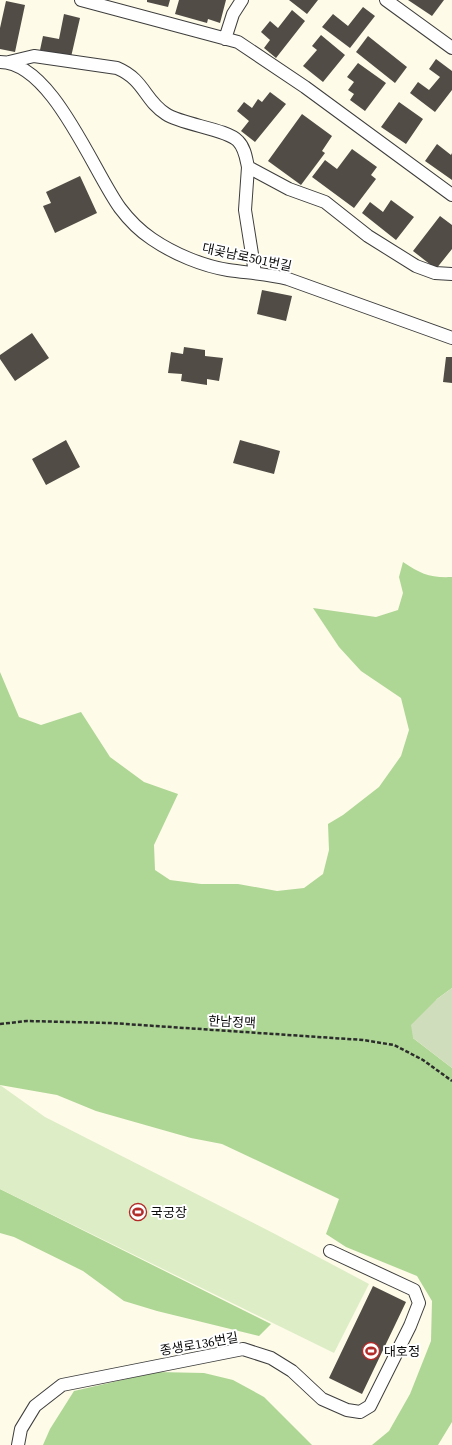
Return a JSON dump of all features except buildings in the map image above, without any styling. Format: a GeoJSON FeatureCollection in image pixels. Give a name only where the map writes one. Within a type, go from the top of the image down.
{"type":"FeatureCollection","features":[{"type":"Feature","properties":{"kind":"lane"},"geometry":{"type":"LineString","coordinates":[[81,0],[238,42],[305,87],[452,194]]}},
{"type":"Feature","properties":{"kind":"lane"},"geometry":{"type":"LineString","coordinates":[[225,38],[233,14],[242,0]]}},
{"type":"Feature","properties":{"kind":"lane"},"geometry":{"type":"LineString","coordinates":[[386,0],[452,48]]}},
{"type":"Feature","properties":{"kind":"lane"},"geometry":{"type":"LineString","coordinates":[[5,62],[34,56],[118,68],[135,79],[144,88],[151,102],[166,114],[238,140],[245,151],[248,167],[246,210],[255,273]]}},
{"type":"Feature","properties":{"kind":"lane","name":"대곶남로501번길"},"geometry":{"type":"LineString","coordinates":[[5,62],[33,76],[58,103],[78,133],[106,186],[134,225],[153,240],[172,251],[200,262],[227,270],[288,279],[452,338]]}},
{"type":"Feature","properties":{"kind":"lane"},"geometry":{"type":"LineString","coordinates":[[248,167],[290,189],[325,202],[368,236],[416,266],[435,273],[452,274]]}},
{"type":"Feature","properties":{"kind":"lane","name":"종생로136번길"},"geometry":{"type":"LineString","coordinates":[[18,1445],[21,1429],[36,1406],[62,1385],[243,1349],[271,1358],[292,1371],[322,1399],[347,1410],[360,1412],[370,1406],[410,1326],[419,1303],[414,1290],[330,1251]]}},
{"type":"Feature","properties":{"kind":"path","name":"한남정맥"},"geometry":{"type":"LineString","coordinates":[[0,1024],[27,1021],[111,1023],[363,1040],[394,1045],[423,1060],[452,1081]]}},
{"type":"Feature","properties":{"kind":"green space"},"geometry":{"type":"Polygon","coordinates":[[[403,562],[415,570],[432,576],[452,577],[452,988],[437,999],[413,1038],[452,1068],[452,1422],[438,1445],[372,1445],[389,1431],[410,1394],[431,1341],[432,1301],[417,1276],[346,1247],[326,1234],[339,1199],[222,1144],[191,1138],[96,1111],[57,1095],[0,1085],[0,672],[19,717],[41,725],[81,712],[110,757],[144,782],[178,794],[154,845],[155,870],[170,880],[201,884],[238,884],[277,891],[304,888],[323,874],[329,850],[328,824],[343,815],[379,787],[401,756],[409,730],[401,698],[361,671],[339,647],[313,608],[376,617],[398,610],[403,593],[399,577],[403,562]]]}},
{"type":"Feature","properties":{"kind":"green space"},"geometry":{"type":"Polygon","coordinates":[[[452,988],[452,1068],[413,1038],[411,1025],[437,999],[452,988]]]}},
{"type":"Feature","properties":{"kind":"green space","name":"국궁장"},"geometry":{"type":"Polygon","coordinates":[[[0,1085],[45,1117],[275,1234],[369,1284],[334,1353],[0,1189],[0,1085]]]}},
{"type":"Feature","properties":{"kind":"green space"},"geometry":{"type":"Polygon","coordinates":[[[0,1189],[271,1324],[259,1336],[157,1311],[124,1301],[83,1271],[14,1237],[0,1233],[0,1189]]]}},
{"type":"Feature","properties":{"kind":"green space"},"geometry":{"type":"Polygon","coordinates":[[[157,1372],[204,1373],[233,1380],[264,1397],[312,1445],[43,1445],[50,1429],[74,1391],[157,1372]]]}},
{"type":"Feature","properties":{"kind":"place","name":"국궁장"},"geometry":{"type":"Point","coordinates":[138,1212]}},
{"type":"Feature","properties":{"kind":"place","name":"대호정"},"geometry":{"type":"Point","coordinates":[371,1351]}}]}
